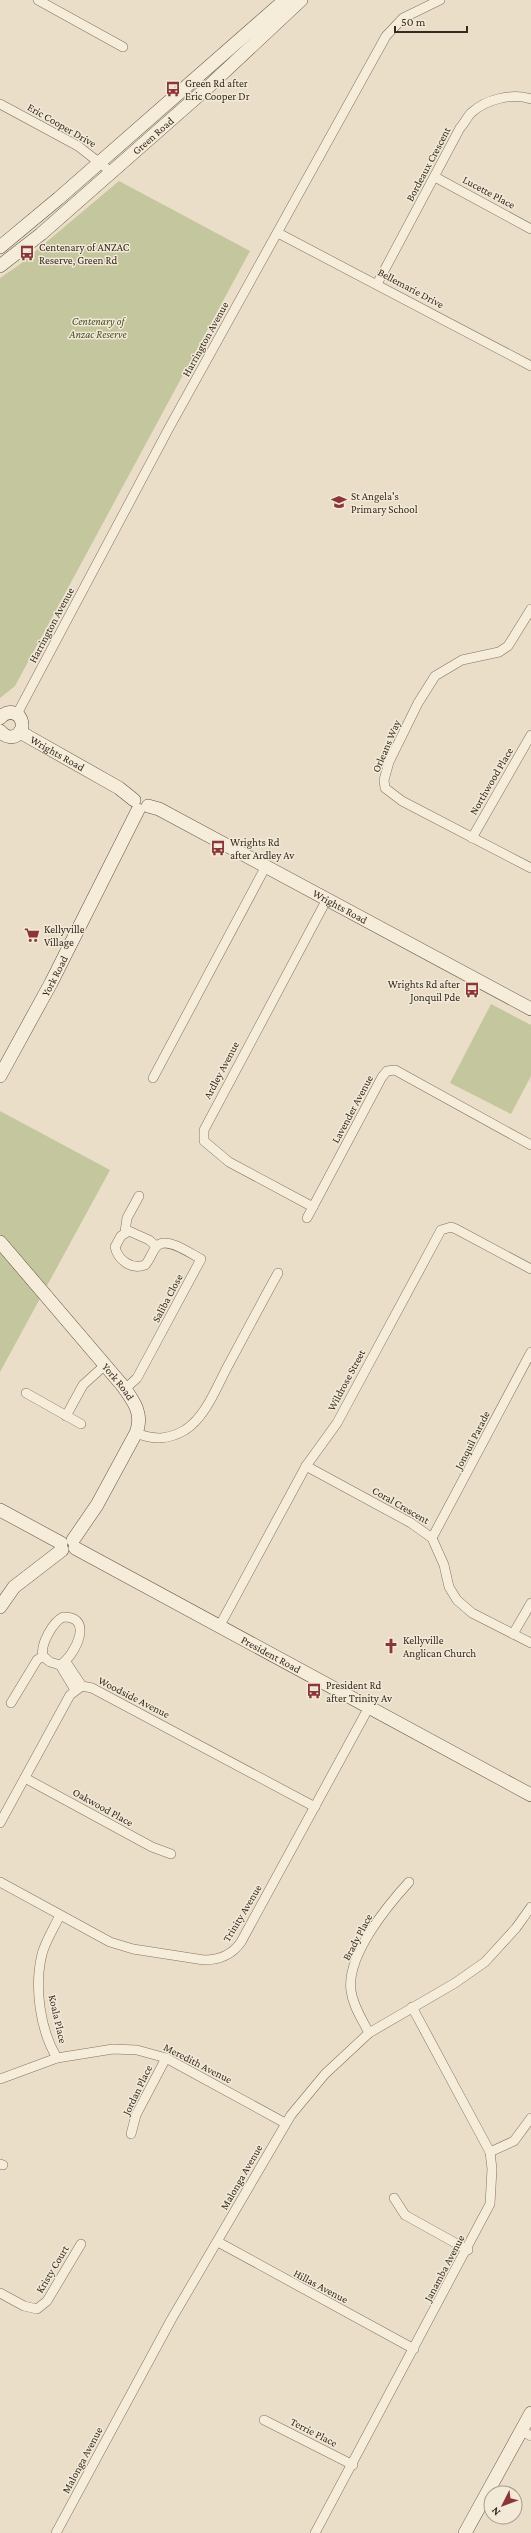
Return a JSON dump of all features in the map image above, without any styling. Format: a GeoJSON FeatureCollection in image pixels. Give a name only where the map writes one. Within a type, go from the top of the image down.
{"type":"FeatureCollection","features":[{"type":"Feature","properties":{"kind":"street"},"geometry":{"type":"LineString","coordinates":[[38,0],[123,48]]}},
{"type":"Feature","properties":{"kind":"street","name":"Green Road"},"geometry":{"type":"LineString","coordinates":[[0,247],[100,162],[284,0]]}},
{"type":"Feature","properties":{"kind":"street","name":"Green Road"},"geometry":{"type":"LineString","coordinates":[[0,266],[41,234],[110,171],[213,83],[301,0]]}},
{"type":"Feature","properties":{"kind":"street","name":"Harrington Avenue"},"geometry":{"type":"LineString","coordinates":[[17,714],[169,428],[386,36],[403,18],[440,0]]}},
{"type":"Feature","properties":{"kind":"street","name":"Bordeaux Crescent"},"geometry":{"type":"LineString","coordinates":[[377,284],[471,113],[494,100],[510,96],[531,99]]}},
{"type":"Feature","properties":{"kind":"street","name":"Eric Cooper Drive"},"geometry":{"type":"LineString","coordinates":[[0,104],[78,146],[110,171]]}},
{"type":"Feature","properties":{"kind":"street","name":"Lucette Place"},"geometry":{"type":"LineString","coordinates":[[435,177],[531,228]]}},
{"type":"Feature","properties":{"kind":"street","name":"Bellemarie Drive"},"geometry":{"type":"LineString","coordinates":[[278,233],[531,366]]}},
{"type":"Feature","properties":{"kind":"street","name":"Orleans Way"},"geometry":{"type":"LineString","coordinates":[[531,609],[508,646],[499,652],[462,660],[436,676],[418,703],[389,762],[384,780],[385,788],[402,801],[531,868]]}},
{"type":"Feature","properties":{"kind":"street"},"geometry":{"type":"LineString","coordinates":[[0,718],[8,713],[17,714],[23,722],[20,732],[9,737],[0,731]]}},
{"type":"Feature","properties":{"kind":"street","name":"Wrights Road"},"geometry":{"type":"LineString","coordinates":[[20,732],[119,788],[140,805],[159,809],[531,1009]]}},
{"type":"Feature","properties":{"kind":"street","name":"Northwood Place"},"geometry":{"type":"LineString","coordinates":[[472,838],[531,735]]}},
{"type":"Feature","properties":{"kind":"street","name":"York Road"},"geometry":{"type":"LineString","coordinates":[[0,1076],[50,983],[140,805]]}},
{"type":"Feature","properties":{"kind":"street"},"geometry":{"type":"LineString","coordinates":[[153,1078],[266,866]]}},
{"type":"Feature","properties":{"kind":"street","name":"Ardley Avenue"},"geometry":{"type":"LineString","coordinates":[[313,1207],[217,1154],[204,1141],[204,1130],[327,899]]}},
{"type":"Feature","properties":{"kind":"street","name":"Lavender Avenue"},"geometry":{"type":"LineString","coordinates":[[307,1218],[382,1078],[388,1071],[395,1070],[531,1145]]}},
{"type":"Feature","properties":{"kind":"street"},"geometry":{"type":"LineString","coordinates":[[125,1232],[132,1231],[156,1246],[144,1265],[132,1266],[123,1261],[116,1254],[115,1247],[125,1232],[127,1218],[139,1196]]}},
{"type":"Feature","properties":{"kind":"street","name":"Wildrose Street"},"geometry":{"type":"LineString","coordinates":[[219,1627],[306,1466],[337,1423],[441,1230],[451,1227],[456,1229],[531,1269]]}},
{"type":"Feature","properties":{"kind":"street","name":"York Road"},"geometry":{"type":"LineString","coordinates":[[0,1242],[125,1389],[138,1410],[140,1424],[97,1505],[68,1545],[14,1587],[0,1607]]}},
{"type":"Feature","properties":{"kind":"street","name":"Saliba Close"},"geometry":{"type":"LineString","coordinates":[[125,1389],[137,1378],[201,1259],[169,1244],[161,1243],[156,1246]]}},
{"type":"Feature","properties":{"kind":"street"},"geometry":{"type":"LineString","coordinates":[[136,1432],[153,1439],[171,1437],[187,1429],[198,1418],[212,1397],[278,1273]]}},
{"type":"Feature","properties":{"kind":"street","name":"Jonquil Parade"},"geometry":{"type":"LineString","coordinates":[[432,1538],[531,1352]]}},
{"type":"Feature","properties":{"kind":"street"},"geometry":{"type":"LineString","coordinates":[[66,1416],[83,1386],[105,1365]]}},
{"type":"Feature","properties":{"kind":"street"},"geometry":{"type":"LineString","coordinates":[[26,1393],[81,1424]]}},
{"type":"Feature","properties":{"kind":"street","name":"Coral Crescent"},"geometry":{"type":"LineString","coordinates":[[306,1466],[410,1523],[432,1538],[444,1565],[449,1588],[457,1600],[472,1613],[531,1643]]}},
{"type":"Feature","properties":{"kind":"street","name":"President Road"},"geometry":{"type":"LineString","coordinates":[[0,1510],[68,1545],[531,1795]]}},
{"type":"Feature","properties":{"kind":"street"},"geometry":{"type":"LineString","coordinates":[[513,1634],[531,1603]]}},
{"type":"Feature","properties":{"kind":"street"},"geometry":{"type":"LineString","coordinates":[[68,1617],[78,1624],[81,1629],[80,1637],[63,1663],[50,1662],[43,1656],[43,1646],[56,1622],[68,1617]]}},
{"type":"Feature","properties":{"kind":"street"},"geometry":{"type":"LineString","coordinates":[[11,1703],[37,1660],[43,1656]]}},
{"type":"Feature","properties":{"kind":"street"},"geometry":{"type":"LineString","coordinates":[[0,1823],[70,1695],[79,1688],[63,1663]]}},
{"type":"Feature","properties":{"kind":"street","name":"Woodside Avenue"},"geometry":{"type":"LineString","coordinates":[[79,1688],[92,1688],[315,1807]]}},
{"type":"Feature","properties":{"kind":"street","name":"Trinity Avenue"},"geometry":{"type":"LineString","coordinates":[[0,1882],[122,1947],[204,1960],[229,1954],[241,1942],[369,1707]]}},
{"type":"Feature","properties":{"kind":"street","name":"Oakwood Place"},"geometry":{"type":"LineString","coordinates":[[25,1778],[152,1847],[170,1854]]}},
{"type":"Feature","properties":{"kind":"street","name":"Brady Place"},"geometry":{"type":"LineString","coordinates":[[369,2033],[354,2005],[350,1978],[356,1960],[387,1905],[410,1882]]}},
{"type":"Feature","properties":{"kind":"street","name":"Malonga Avenue"},"geometry":{"type":"LineString","coordinates":[[56,2533],[171,2320],[218,2242],[285,2123],[325,2074],[369,2033],[455,1983],[485,1962],[516,1928],[531,1907]]}},
{"type":"Feature","properties":{"kind":"street","name":"Koala Place"},"geometry":{"type":"LineString","coordinates":[[57,2058],[45,2027],[38,1982],[42,1954],[60,1915]]}},
{"type":"Feature","properties":{"kind":"street","name":"Janamba Avenue"},"geometry":{"type":"LineString","coordinates":[[315,2533],[468,2250],[490,2204],[492,2169],[490,2152],[412,2007]]}},
{"type":"Feature","properties":{"kind":"street","name":"Meredith Avenue"},"geometry":{"type":"LineString","coordinates":[[0,2079],[57,2058],[124,2049],[166,2058],[285,2123]]}},
{"type":"Feature","properties":{"kind":"street","name":"Jordan Place"},"geometry":{"type":"LineString","coordinates":[[131,2134],[136,2115],[166,2058]]}},
{"type":"Feature","properties":{"kind":"street"},"geometry":{"type":"LineString","coordinates":[[490,2152],[514,2141],[531,2118]]}},
{"type":"Feature","properties":{"kind":"street"},"geometry":{"type":"LineString","coordinates":[[394,2198],[405,2215],[468,2250]]}},
{"type":"Feature","properties":{"kind":"street","name":"Hillas Avenue"},"geometry":{"type":"LineString","coordinates":[[218,2242],[414,2349]]}},
{"type":"Feature","properties":{"kind":"street","name":"Kristy Court"},"geometry":{"type":"LineString","coordinates":[[0,2293],[24,2306],[37,2309],[48,2301],[81,2244]]}},
{"type":"Feature","properties":{"kind":"street"},"geometry":{"type":"LineString","coordinates":[[466,2533],[526,2433],[531,2413]]}},
{"type":"Feature","properties":{"kind":"street","name":"Terrie Place"},"geometry":{"type":"LineString","coordinates":[[264,2420],[353,2465]]}},
{"type":"Feature","properties":{"kind":"green space","name":"Centenary of Anzac Reserve"},"geometry":{"type":"Polygon","coordinates":[[[119,181],[250,251],[15,686],[0,698],[0,278],[19,265],[119,181]]]}},
{"type":"Feature","properties":{"kind":"green space"},"geometry":{"type":"Polygon","coordinates":[[[491,1004],[531,1025],[531,1076],[511,1114],[450,1083],[491,1004]]]}},
{"type":"Feature","properties":{"kind":"green space"},"geometry":{"type":"Polygon","coordinates":[[[0,1111],[110,1170],[0,1372],[0,1111]]]}},
{"type":"Feature","properties":{"kind":"place","name":"Green Rd after Eric Cooper Dr"},"geometry":{"type":"Point","coordinates":[173,89]}},
{"type":"Feature","properties":{"kind":"place","name":"Centenary of ANZAC Reserve, Green Rd"},"geometry":{"type":"Point","coordinates":[27,253]}},
{"type":"Feature","properties":{"kind":"place","name":"St Angela's Primary School"},"geometry":{"type":"Point","coordinates":[339,502]}},
{"type":"Feature","properties":{"kind":"place","name":"Wrights Rd after Ardley Av"},"geometry":{"type":"Point","coordinates":[218,848]}},
{"type":"Feature","properties":{"kind":"place","name":"Kellyville Village"},"geometry":{"type":"Point","coordinates":[32,935]}},
{"type":"Feature","properties":{"kind":"place","name":"Wrights Rd after Jonquil Pde"},"geometry":{"type":"Point","coordinates":[472,990]}},
{"type":"Feature","properties":{"kind":"place","name":"Kellyville Anglican Church"},"geometry":{"type":"Point","coordinates":[391,1646]}},
{"type":"Feature","properties":{"kind":"place","name":"President Rd after Trinity Av"},"geometry":{"type":"Point","coordinates":[314,1691]}}]}
